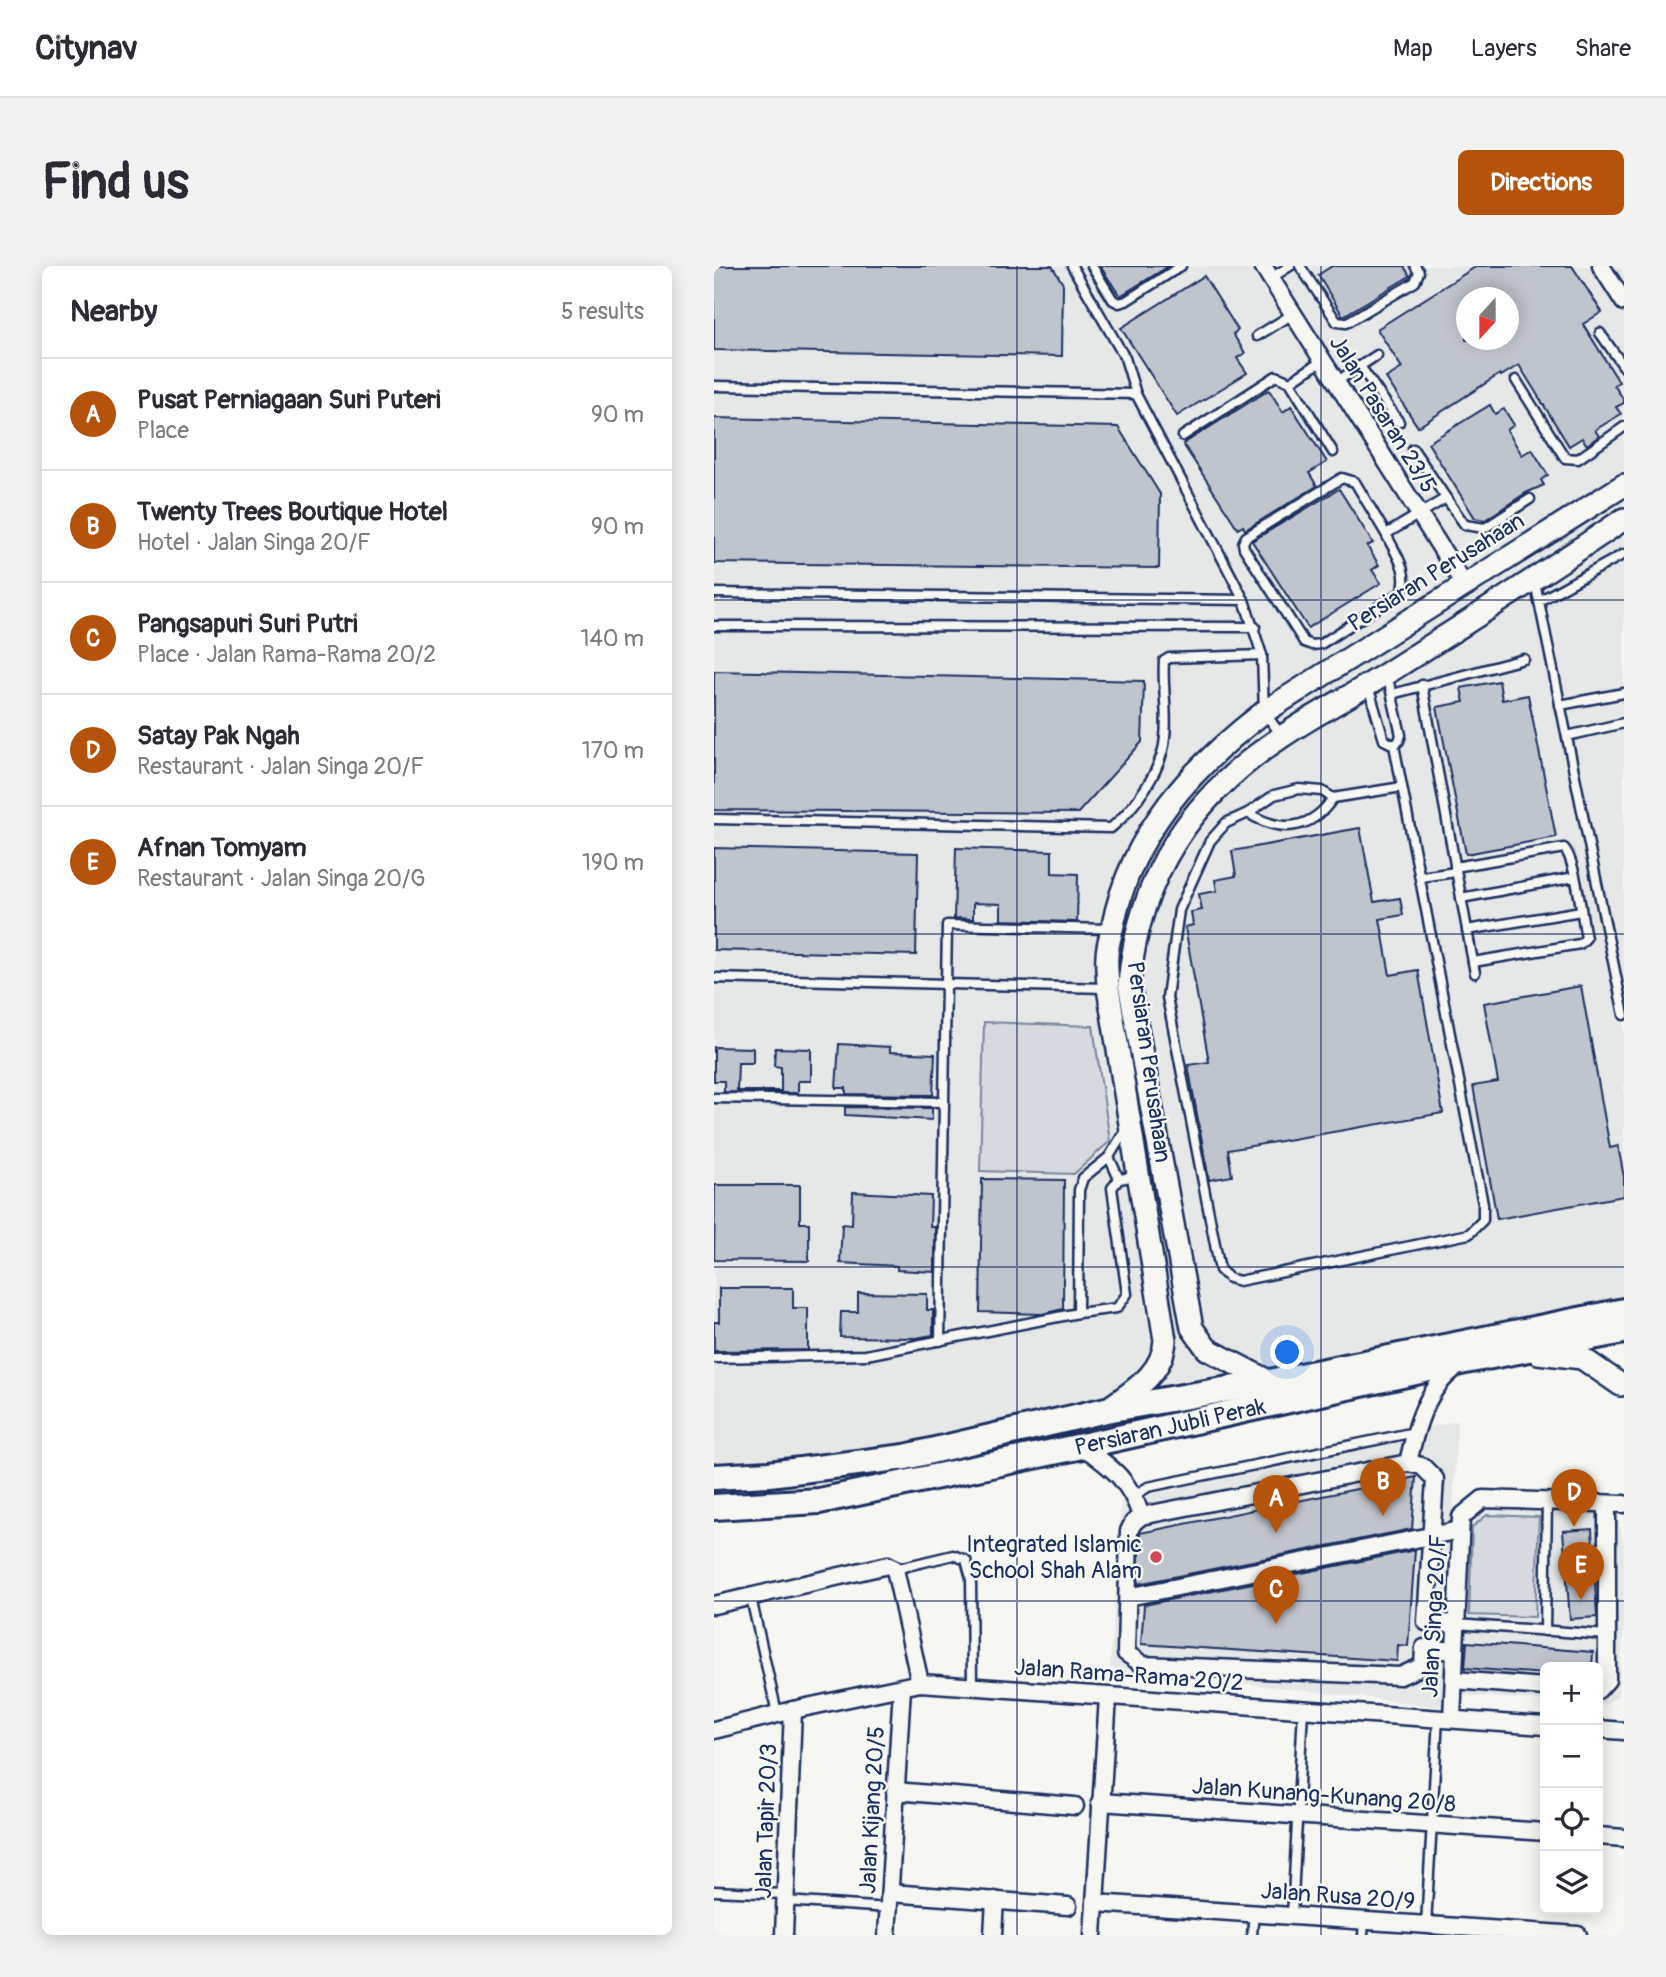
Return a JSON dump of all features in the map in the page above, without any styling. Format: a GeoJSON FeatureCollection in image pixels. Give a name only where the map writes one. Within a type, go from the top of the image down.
{"type":"FeatureCollection","features":[{"type":"Feature","properties":{"kind":"main road","name":"Persiaran Perusahaan"},"geometry":{"type":"LineString","coordinates":[[1106,1410],[1145,1381],[1158,1366],[1165,1340],[1128,1178],[1130,1124],[1108,988],[1107,955],[1119,898],[1143,840],[1175,794],[1235,734],[1264,712],[1624,485]]}},
{"type":"Feature","properties":{"kind":"main road","name":"Persiaran Perusahaan"},"geometry":{"type":"LineString","coordinates":[[1270,1382],[1207,1349],[1192,1328],[1129,984],[1146,898],[1164,858],[1196,810],[1244,766],[1282,736],[1368,686],[1390,684],[1534,579],[1624,519]]}},
{"type":"Feature","properties":{"kind":"main road","name":"Persiaran Jubli Perak"},"geometry":{"type":"LineString","coordinates":[[714,1477],[769,1474],[905,1457],[1106,1410],[1270,1382],[1624,1311]]}},
{"type":"Feature","properties":{"kind":"main road","name":"Persiaran Jubli Perak"},"geometry":{"type":"LineString","coordinates":[[714,1507],[819,1501],[1465,1361],[1624,1331]]}},
{"type":"Feature","properties":{"kind":"main road"},"geometry":{"type":"LineString","coordinates":[[1508,1352],[1565,1354],[1582,1358],[1623,1389]]}},
{"type":"Feature","properties":{"kind":"street"},"geometry":{"type":"LineString","coordinates":[[1601,266],[1623,298]]}},
{"type":"Feature","properties":{"kind":"street","name":"Jalan Pasaran 23/5"},"geometry":{"type":"LineString","coordinates":[[1267,272],[1465,586]]}},
{"type":"Feature","properties":{"kind":"street"},"geometry":{"type":"LineString","coordinates":[[1408,1463],[1415,1432],[1428,1399],[1442,1377],[1465,1361]]}},
{"type":"Feature","properties":{"kind":"street"},"geometry":{"type":"LineString","coordinates":[[1082,1446],[1114,1469],[1135,1496],[1142,1516]]}},
{"type":"Feature","properties":{"kind":"street"},"geometry":{"type":"LineString","coordinates":[[1455,1651],[1424,1648],[1423,1666],[1400,1676],[1143,1665],[1126,1653],[1129,1531],[1133,1523],[1142,1516],[1408,1463],[1422,1466],[1435,1479],[1426,1622],[1456,1624]]}},
{"type":"Feature","properties":{"kind":"street","name":"Jalan Singa 20/F"},"geometry":{"type":"LineString","coordinates":[[1445,1718],[1454,1681],[1461,1517],[1483,1499],[1624,1504]]}},
{"type":"Feature","properties":{"kind":"street"},"geometry":{"type":"LineString","coordinates":[[1603,1684],[1607,1680],[1607,1504]]}},
{"type":"Feature","properties":{"kind":"street"},"geometry":{"type":"LineString","coordinates":[[1128,1597],[1460,1530]]}},
{"type":"Feature","properties":{"kind":"street"},"geometry":{"type":"LineString","coordinates":[[714,1605],[888,1565],[895,1569],[920,1683]]}},
{"type":"Feature","properties":{"kind":"street"},"geometry":{"type":"LineString","coordinates":[[1454,1681],[1540,1687]]}},
{"type":"Feature","properties":{"kind":"street","name":"Jalan Rama-Rama 20/2"},"geometry":{"type":"LineString","coordinates":[[714,1730],[920,1683],[1540,1726]]}},
{"type":"Feature","properties":{"kind":"street","name":"Jalan Kijang 20/5"},"geometry":{"type":"LineString","coordinates":[[887,1935],[902,1688]]}},
{"type":"Feature","properties":{"kind":"street"},"geometry":{"type":"LineString","coordinates":[[1093,1935],[1108,1697]]}},
{"type":"Feature","properties":{"kind":"street","name":"Jalan Tapir 20/3"},"geometry":{"type":"LineString","coordinates":[[783,1935],[785,1712]]}},
{"type":"Feature","properties":{"kind":"street"},"geometry":{"type":"LineString","coordinates":[[1603,1729],[1624,1731]]}},
{"type":"Feature","properties":{"kind":"street"},"geometry":{"type":"LineString","coordinates":[[895,1791],[1075,1806]]}},
{"type":"Feature","properties":{"kind":"street","name":"Jalan Kunang-Kunang 20/8"},"geometry":{"type":"LineString","coordinates":[[1100,1802],[1540,1832]]}},
{"type":"Feature","properties":{"kind":"street"},"geometry":{"type":"LineString","coordinates":[[1603,1836],[1624,1838]]}},
{"type":"Feature","properties":{"kind":"street"},"geometry":{"type":"LineString","coordinates":[[889,1900],[995,1900],[1068,1906]]}},
{"type":"Feature","properties":{"kind":"street"},"geometry":{"type":"LineString","coordinates":[[993,1935],[995,1900]]}},
{"type":"Feature","properties":{"kind":"street","name":"Jalan Rusa 20/9"},"geometry":{"type":"LineString","coordinates":[[1095,1903],[1292,1916],[1363,1928],[1426,1925],[1578,1935]]}},
{"type":"Feature","properties":{"kind":"lane"},"geometry":{"type":"LineString","coordinates":[[1072,266],[1125,359],[1136,394],[1244,600],[1262,655],[1264,712],[1282,736]]}},
{"type":"Feature","properties":{"kind":"lane"},"geometry":{"type":"LineString","coordinates":[[1092,266],[1113,300],[1119,303],[1181,266]]}},
{"type":"Feature","properties":{"kind":"lane"},"geometry":{"type":"LineString","coordinates":[[1267,272],[1290,266]]}},
{"type":"Feature","properties":{"kind":"lane"},"geometry":{"type":"LineString","coordinates":[[1300,266],[1337,322],[1346,323],[1415,282],[1419,272],[1415,266]]}},
{"type":"Feature","properties":{"kind":"lane"},"geometry":{"type":"LineString","coordinates":[[1257,336],[1293,314]]}},
{"type":"Feature","properties":{"kind":"lane"},"geometry":{"type":"LineString","coordinates":[[1601,333],[1624,367]]}},
{"type":"Feature","properties":{"kind":"lane"},"geometry":{"type":"LineString","coordinates":[[1336,383],[1377,355]]}},
{"type":"Feature","properties":{"kind":"lane"},"geometry":{"type":"LineString","coordinates":[[1290,382],[1322,361]]}},
{"type":"Feature","properties":{"kind":"lane"},"geometry":{"type":"LineString","coordinates":[[1360,366],[1399,422]]}},
{"type":"Feature","properties":{"kind":"lane"},"geometry":{"type":"LineString","coordinates":[[1183,436],[1276,376],[1290,382],[1334,452]]}},
{"type":"Feature","properties":{"kind":"lane"},"geometry":{"type":"LineString","coordinates":[[1516,380],[1565,458],[1578,459],[1624,427]]}},
{"type":"Feature","properties":{"kind":"lane"},"geometry":{"type":"LineString","coordinates":[[714,386],[1136,394]]}},
{"type":"Feature","properties":{"kind":"lane"},"geometry":{"type":"LineString","coordinates":[[1413,449],[1465,526],[1485,528],[1530,499]]}},
{"type":"Feature","properties":{"kind":"lane"},"geometry":{"type":"LineString","coordinates":[[1342,478],[1355,482],[1386,534],[1405,573],[1402,592],[1321,644],[1312,645],[1304,642],[1243,543],[1245,537],[1342,478]]}},
{"type":"Feature","properties":{"kind":"lane"},"geometry":{"type":"LineString","coordinates":[[1386,534],[1446,498]]}},
{"type":"Feature","properties":{"kind":"lane"},"geometry":{"type":"LineString","coordinates":[[1539,601],[1624,554]]}},
{"type":"Feature","properties":{"kind":"lane"},"geometry":{"type":"LineString","coordinates":[[1534,579],[1624,1015]]}},
{"type":"Feature","properties":{"kind":"lane"},"geometry":{"type":"LineString","coordinates":[[714,593],[1244,600]]}},
{"type":"Feature","properties":{"kind":"lane"},"geometry":{"type":"LineString","coordinates":[[714,626],[1255,627]]}},
{"type":"Feature","properties":{"kind":"lane"},"geometry":{"type":"LineString","coordinates":[[714,819],[1111,828],[1126,816],[1161,762],[1166,737],[1164,661],[1169,657],[1262,655]]}},
{"type":"Feature","properties":{"kind":"lane"},"geometry":{"type":"LineString","coordinates":[[1394,745],[1401,735],[1390,684],[1422,685],[1524,659]]}},
{"type":"Feature","properties":{"kind":"lane"},"geometry":{"type":"LineString","coordinates":[[1422,685],[1475,973]]}},
{"type":"Feature","properties":{"kind":"lane"},"geometry":{"type":"LineString","coordinates":[[1368,686],[1384,740],[1394,745]]}},
{"type":"Feature","properties":{"kind":"lane"},"geometry":{"type":"LineString","coordinates":[[1560,705],[1624,694]]}},
{"type":"Feature","properties":{"kind":"lane"},"geometry":{"type":"LineString","coordinates":[[1567,736],[1624,723]]}},
{"type":"Feature","properties":{"kind":"lane"},"geometry":{"type":"LineString","coordinates":[[1394,745],[1483,1203],[1483,1220],[1469,1234],[1239,1280],[1230,1278],[1220,1270],[1167,997],[1179,910],[1210,841],[1226,823],[1248,813],[1274,795],[1299,789],[1322,791],[1333,797],[1402,787]]}},
{"type":"Feature","properties":{"kind":"lane"},"geometry":{"type":"LineString","coordinates":[[1248,813],[1265,824],[1284,828],[1313,820],[1326,809],[1333,797]]}},
{"type":"Feature","properties":{"kind":"lane"},"geometry":{"type":"LineString","coordinates":[[1420,877],[1564,848],[1569,852],[1586,938],[1580,944],[1473,962]]}},
{"type":"Feature","properties":{"kind":"lane"},"geometry":{"type":"LineString","coordinates":[[1461,898],[1575,877]]}},
{"type":"Feature","properties":{"kind":"lane"},"geometry":{"type":"LineString","coordinates":[[1467,930],[1581,911]]}},
{"type":"Feature","properties":{"kind":"lane"},"geometry":{"type":"LineString","coordinates":[[940,1341],[947,925],[1112,929]]}},
{"type":"Feature","properties":{"kind":"lane"},"geometry":{"type":"LineString","coordinates":[[714,978],[1108,988]]}},
{"type":"Feature","properties":{"kind":"lane"},"geometry":{"type":"LineString","coordinates":[[714,1098],[944,1102]]}},
{"type":"Feature","properties":{"kind":"lane"},"geometry":{"type":"LineString","coordinates":[[1078,1313],[1079,1191],[1083,1178],[1109,1157],[1130,1124]]}},
{"type":"Feature","properties":{"kind":"lane"},"geometry":{"type":"LineString","coordinates":[[714,1358],[866,1355],[1078,1313],[1117,1308],[1127,1294],[1112,1188],[1128,1178],[1109,1157]]}},
{"type":"Feature","properties":{"kind":"lane"},"geometry":{"type":"LineString","coordinates":[[1135,1496],[1148,1487],[1415,1432]]}},
{"type":"Feature","properties":{"kind":"lane"},"geometry":{"type":"LineString","coordinates":[[1545,1631],[1547,1502]]}},
{"type":"Feature","properties":{"kind":"lane"},"geometry":{"type":"LineString","coordinates":[[895,1569],[953,1555],[965,1560],[971,1578],[972,1687]]}},
{"type":"Feature","properties":{"kind":"lane"},"geometry":{"type":"LineString","coordinates":[[751,1598],[785,1712]]}},
{"type":"Feature","properties":{"kind":"lane"},"geometry":{"type":"LineString","coordinates":[[1456,1624],[1607,1635]]}},
{"type":"Feature","properties":{"kind":"lane"},"geometry":{"type":"LineString","coordinates":[[1292,1916],[1303,1710]]}},
{"type":"Feature","properties":{"kind":"lane"},"geometry":{"type":"LineString","coordinates":[[1426,1925],[1432,1825],[1445,1718]]}},
{"type":"Feature","properties":{"kind":"lane"},"geometry":{"type":"LineString","coordinates":[[714,1891],[785,1898],[889,1900]]}},
{"type":"Feature","properties":{"kind":"lane"},"geometry":{"type":"LineString","coordinates":[[1252,1935],[1254,1913]]}},
{"type":"Feature","properties":{"kind":"shaded area"},"geometry":{"type":"Polygon","coordinates":[[[714,266],[1624,266],[1624,1320],[818,1485],[714,1487],[714,266]]]}},
{"type":"Feature","properties":{"kind":"shaded area"},"geometry":{"type":"Polygon","coordinates":[[[984,1022],[1093,1026],[1110,1141],[1074,1174],[980,1171],[984,1022]]]}},
{"type":"Feature","properties":{"kind":"shaded area"},"geometry":{"type":"Polygon","coordinates":[[[1457,1421],[1444,1707],[1110,1668],[1122,1493],[1457,1421]]]}},
{"type":"Feature","properties":{"kind":"shaded area"},"geometry":{"type":"Polygon","coordinates":[[[1487,1509],[1617,1515],[1624,1543],[1624,1628],[1618,1696],[1603,1705],[1603,1662],[1540,1662],[1540,1701],[1459,1695],[1467,1526],[1487,1509]]]}},
{"type":"Feature","properties":{"kind":"shaded area"},"geometry":{"type":"Polygon","coordinates":[[[1487,1515],[1539,1517],[1535,1617],[1469,1615],[1472,1527],[1487,1515]]]}},
{"type":"Feature","properties":{"kind":"building"},"geometry":{"type":"Polygon","coordinates":[[[714,266],[1052,266],[1063,284],[1062,356],[714,350],[714,266]]]}},
{"type":"Feature","properties":{"kind":"building"},"geometry":{"type":"Polygon","coordinates":[[[1100,266],[1169,266],[1120,296],[1100,266]]]}},
{"type":"Feature","properties":{"kind":"building"},"geometry":{"type":"Polygon","coordinates":[[[1332,266],[1404,266],[1410,276],[1343,316],[1318,275],[1332,266]]]}},
{"type":"Feature","properties":{"kind":"building"},"geometry":{"type":"Polygon","coordinates":[[[1477,266],[1572,266],[1602,312],[1583,324],[1619,382],[1614,385],[1624,403],[1616,407],[1621,414],[1595,430],[1599,436],[1587,445],[1582,438],[1569,446],[1519,365],[1501,376],[1500,374],[1418,427],[1386,378],[1402,368],[1377,329],[1477,266]]]}},
{"type":"Feature","properties":{"kind":"building"},"geometry":{"type":"Polygon","coordinates":[[[1204,276],[1238,330],[1233,334],[1245,353],[1237,358],[1247,373],[1177,416],[1121,328],[1204,276]]]}},
{"type":"Feature","properties":{"kind":"building"},"geometry":{"type":"Polygon","coordinates":[[[1269,390],[1283,412],[1291,406],[1327,462],[1309,473],[1317,486],[1245,530],[1243,526],[1238,529],[1183,444],[1269,390]]]}},
{"type":"Feature","properties":{"kind":"building"},"geometry":{"type":"Polygon","coordinates":[[[1490,405],[1495,414],[1504,409],[1514,425],[1507,430],[1522,455],[1532,449],[1548,475],[1541,480],[1544,485],[1526,493],[1485,520],[1475,518],[1428,443],[1490,405]]]}},
{"type":"Feature","properties":{"kind":"building"},"geometry":{"type":"Polygon","coordinates":[[[714,418],[1118,427],[1160,494],[1159,568],[714,563],[714,418]]]}},
{"type":"Feature","properties":{"kind":"building"},"geometry":{"type":"Polygon","coordinates":[[[1339,489],[1373,543],[1367,546],[1379,565],[1372,570],[1381,583],[1308,628],[1252,541],[1339,489]]]}},
{"type":"Feature","properties":{"kind":"building"},"geometry":{"type":"Polygon","coordinates":[[[714,671],[1144,681],[1142,742],[1078,813],[714,810],[714,671]]]}},
{"type":"Feature","properties":{"kind":"building"},"geometry":{"type":"Polygon","coordinates":[[[1499,681],[1502,700],[1528,695],[1556,837],[1466,854],[1437,707],[1464,702],[1461,688],[1499,681]]]}},
{"type":"Feature","properties":{"kind":"building"},"geometry":{"type":"Polygon","coordinates":[[[1360,828],[1374,902],[1400,898],[1403,915],[1380,919],[1390,975],[1418,970],[1443,1113],[1228,1150],[1232,1176],[1209,1180],[1188,1065],[1209,1062],[1185,927],[1193,925],[1191,912],[1202,910],[1199,894],[1217,891],[1215,880],[1236,876],[1232,851],[1360,828]]]}},
{"type":"Feature","properties":{"kind":"building"},"geometry":{"type":"Polygon","coordinates":[[[714,848],[918,853],[916,955],[714,950],[714,848]]]}},
{"type":"Feature","properties":{"kind":"building"},"geometry":{"type":"Polygon","coordinates":[[[956,848],[1052,851],[1052,873],[1078,874],[1077,922],[1001,920],[1001,904],[973,903],[973,919],[954,918],[956,848]]]}},
{"type":"Feature","properties":{"kind":"building"},"geometry":{"type":"Polygon","coordinates":[[[1581,986],[1610,1148],[1618,1146],[1624,1177],[1624,1196],[1497,1219],[1473,1086],[1498,1082],[1484,1003],[1581,986]]]}},
{"type":"Feature","properties":{"kind":"building"},"geometry":{"type":"Polygon","coordinates":[[[839,1044],[890,1047],[890,1052],[935,1054],[933,1095],[846,1094],[846,1088],[836,1088],[839,1044]]]}},
{"type":"Feature","properties":{"kind":"building"},"geometry":{"type":"Polygon","coordinates":[[[714,1047],[753,1048],[753,1063],[738,1063],[737,1091],[781,1091],[781,1067],[774,1066],[775,1048],[811,1049],[811,1081],[798,1081],[798,1093],[724,1092],[724,1081],[714,1081],[714,1047]]]}},
{"type":"Feature","properties":{"kind":"building"},"geometry":{"type":"Polygon","coordinates":[[[845,1107],[932,1108],[932,1120],[845,1115],[845,1107]]]}},
{"type":"Feature","properties":{"kind":"building"},"geometry":{"type":"Polygon","coordinates":[[[982,1179],[1064,1180],[1063,1309],[1042,1314],[980,1312],[982,1179]]]}},
{"type":"Feature","properties":{"kind":"building"},"geometry":{"type":"Polygon","coordinates":[[[715,1185],[800,1185],[800,1223],[809,1223],[809,1261],[714,1260],[715,1185]]]}},
{"type":"Feature","properties":{"kind":"building"},"geometry":{"type":"Polygon","coordinates":[[[853,1192],[931,1196],[930,1227],[935,1227],[935,1272],[897,1270],[897,1266],[840,1263],[842,1224],[852,1225],[853,1192]]]}},
{"type":"Feature","properties":{"kind":"building"},"geometry":{"type":"Polygon","coordinates":[[[719,1288],[793,1288],[793,1308],[808,1308],[808,1350],[714,1351],[714,1322],[719,1322],[719,1288]]]}},
{"type":"Feature","properties":{"kind":"building"},"geometry":{"type":"Polygon","coordinates":[[[858,1293],[927,1294],[927,1310],[933,1310],[933,1335],[916,1338],[840,1337],[841,1312],[858,1312],[858,1293]]]}},
{"type":"Feature","properties":{"kind":"building"},"geometry":{"type":"Polygon","coordinates":[[[1416,1477],[1412,1529],[1138,1584],[1140,1533],[1416,1477]]]}},
{"type":"Feature","properties":{"kind":"building"},"geometry":{"type":"Polygon","coordinates":[[[1592,1529],[1597,1617],[1570,1619],[1563,1531],[1592,1529]]]}},
{"type":"Feature","properties":{"kind":"building"},"geometry":{"type":"Polygon","coordinates":[[[1415,1550],[1408,1646],[1398,1645],[1397,1661],[1141,1644],[1144,1605],[1415,1550]]]}},
{"type":"Feature","properties":{"kind":"building"},"geometry":{"type":"Polygon","coordinates":[[[1467,1642],[1593,1652],[1592,1662],[1540,1662],[1540,1674],[1465,1668],[1467,1642]]]}},
{"type":"Feature","properties":{"kind":"place","name":"Twenty Trees Boutique Hotel"},"geometry":{"type":"Point","coordinates":[1383,1516]}},
{"type":"Feature","properties":{"kind":"place","name":"Satay Pak Ngah"},"geometry":{"type":"Point","coordinates":[1574,1527]}},
{"type":"Feature","properties":{"kind":"place","name":"Pusat Perniagaan Suri Puteri"},"geometry":{"type":"Point","coordinates":[1276,1533]}},
{"type":"Feature","properties":{"kind":"place","name":"Integrated Islamic School Shah Alam"},"geometry":{"type":"Point","coordinates":[1156,1557]}},
{"type":"Feature","properties":{"kind":"place","name":"Afnan Tomyam"},"geometry":{"type":"Point","coordinates":[1581,1600]}},
{"type":"Feature","properties":{"kind":"place","name":"Pangsapuri Suri Putri"},"geometry":{"type":"Point","coordinates":[1276,1624]}}]}
